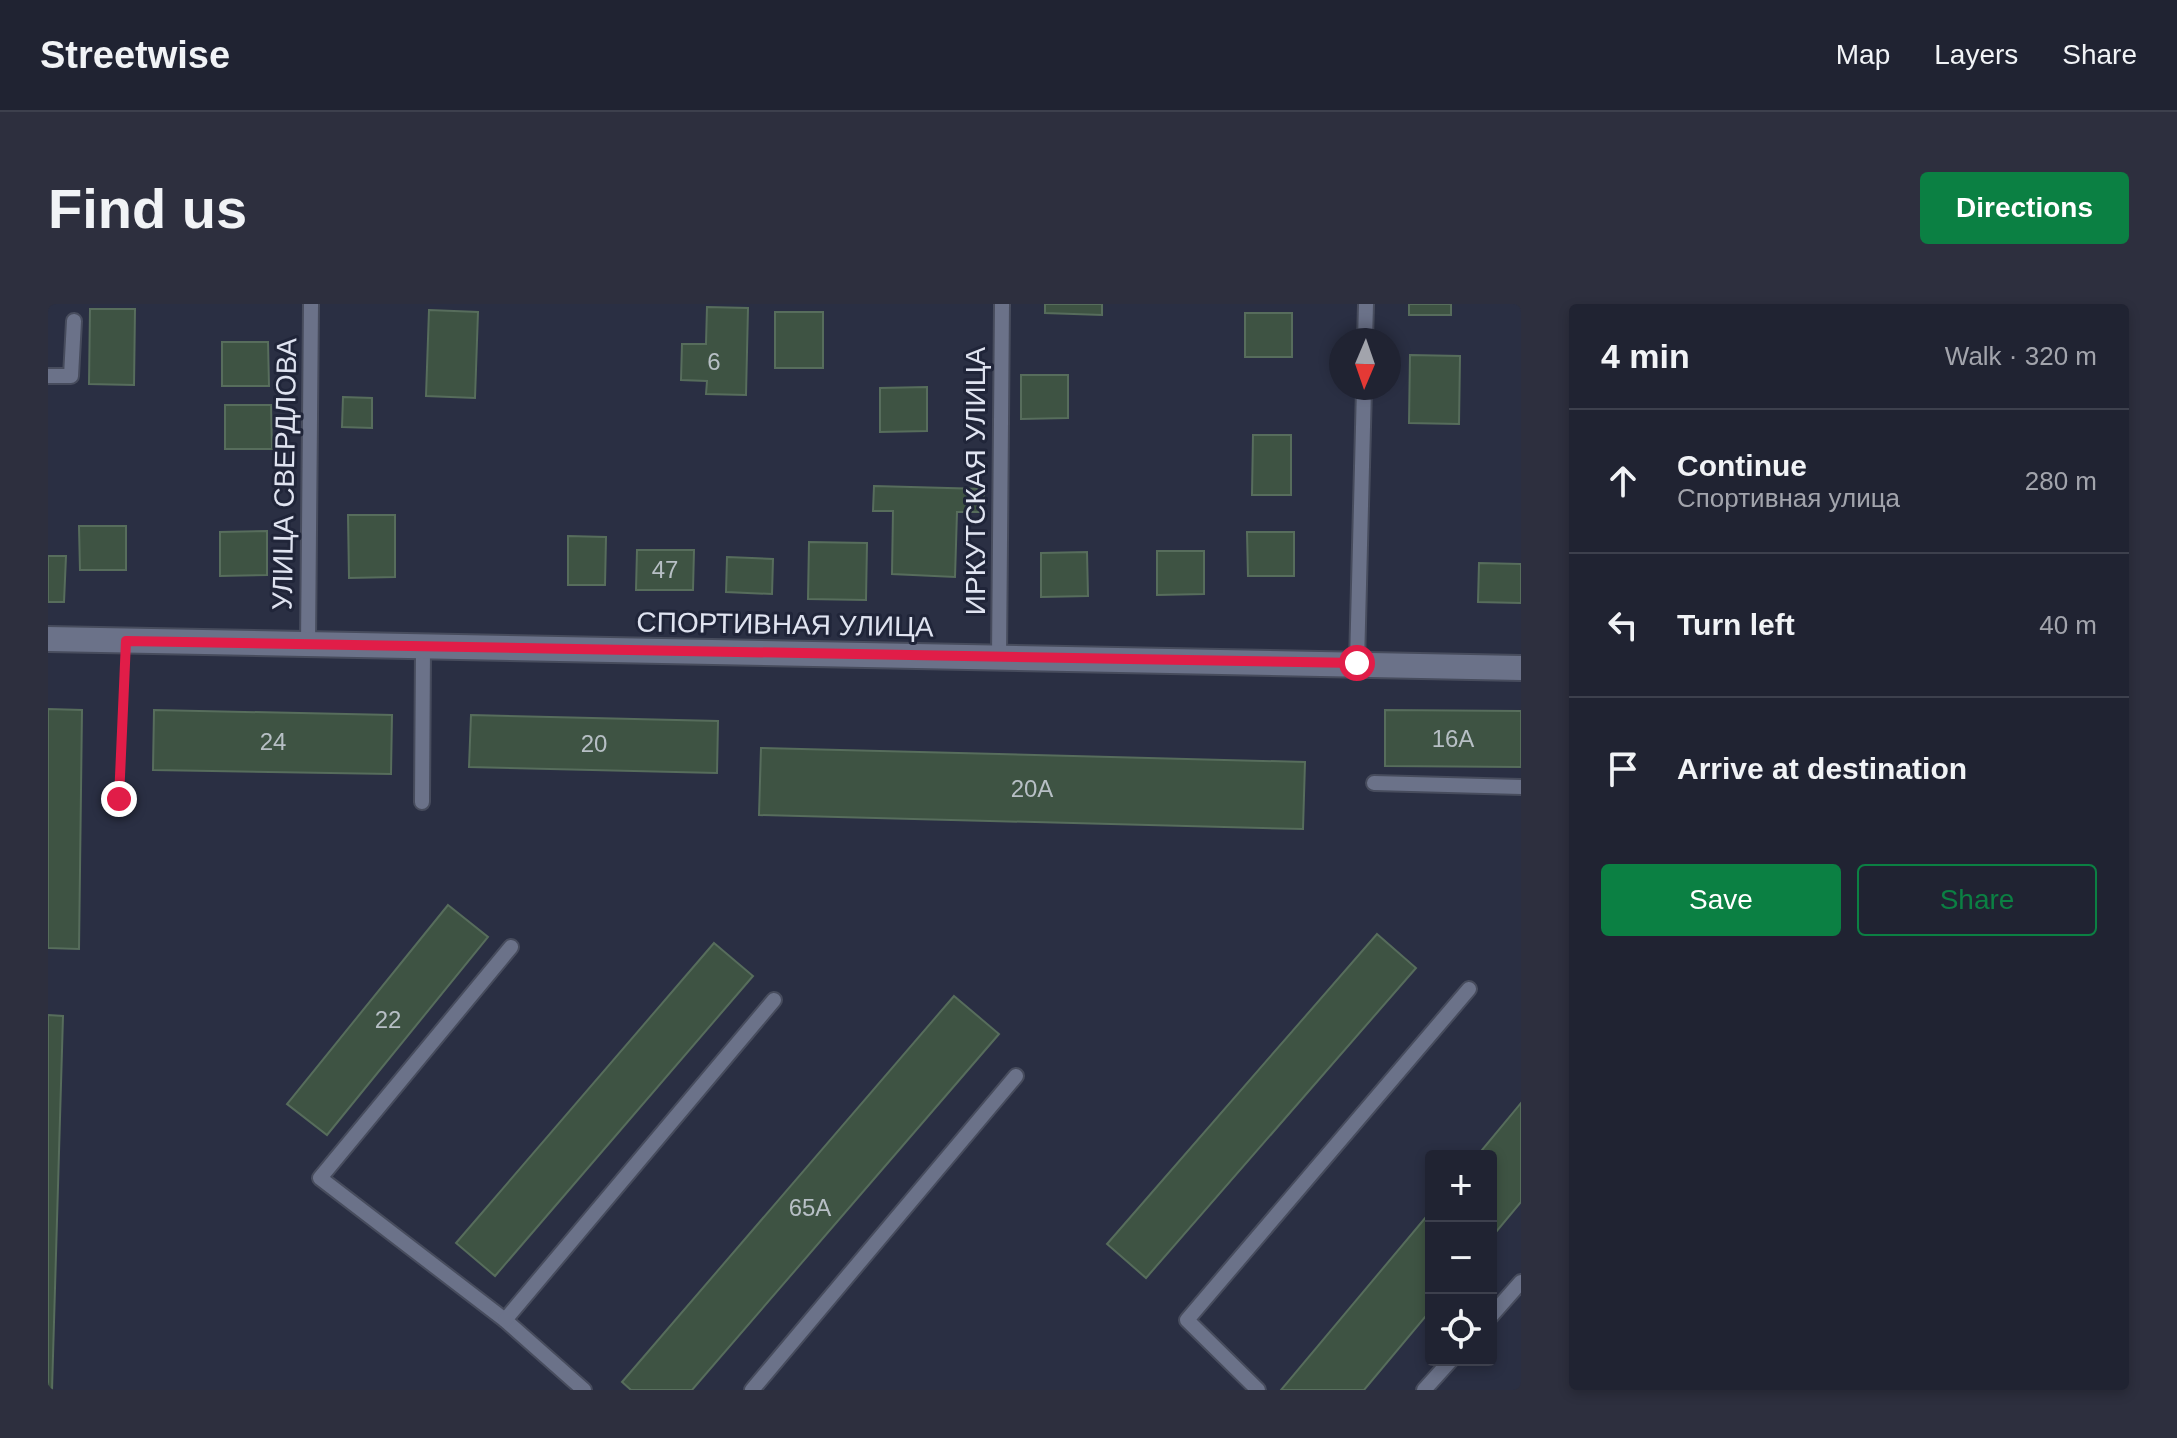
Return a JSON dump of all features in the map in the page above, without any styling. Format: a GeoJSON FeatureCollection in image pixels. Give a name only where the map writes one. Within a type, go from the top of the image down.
{"type":"FeatureCollection","features":[{"type":"Feature","properties":{"kind":"street","name":"СПОРТИВНАЯ УЛИЦА"},"geometry":{"type":"LineString","coordinates":[[48,639],[1521,668]]}},
{"type":"Feature","properties":{"kind":"lane","name":"УЛИЦА СВЕРДЛОВА"},"geometry":{"type":"LineString","coordinates":[[308,645],[311,304]]}},
{"type":"Feature","properties":{"kind":"lane","name":"ИРКУТСКАЯ УЛИЦА"},"geometry":{"type":"LineString","coordinates":[[999,659],[1002,304]]}},
{"type":"Feature","properties":{"kind":"lane"},"geometry":{"type":"LineString","coordinates":[[1365,328],[1366,304]]}},
{"type":"Feature","properties":{"kind":"lane"},"geometry":{"type":"LineString","coordinates":[[48,376],[71,376],[74,321]]}},
{"type":"Feature","properties":{"kind":"lane"},"geometry":{"type":"LineString","coordinates":[[1357,663],[1364,400]]}},
{"type":"Feature","properties":{"kind":"lane"},"geometry":{"type":"LineString","coordinates":[[422,802],[423,648]]}},
{"type":"Feature","properties":{"kind":"lane"},"geometry":{"type":"LineString","coordinates":[[1374,783],[1521,787]]}},
{"type":"Feature","properties":{"kind":"lane"},"geometry":{"type":"LineString","coordinates":[[511,947],[320,1178],[505,1320],[584,1390]]}},
{"type":"Feature","properties":{"kind":"lane"},"geometry":{"type":"LineString","coordinates":[[1258,1390],[1187,1320],[1469,989]]}},
{"type":"Feature","properties":{"kind":"lane"},"geometry":{"type":"LineString","coordinates":[[505,1320],[774,1000]]}},
{"type":"Feature","properties":{"kind":"lane"},"geometry":{"type":"LineString","coordinates":[[752,1390],[1016,1076]]}},
{"type":"Feature","properties":{"kind":"lane"},"geometry":{"type":"LineString","coordinates":[[1497,1309],[1521,1282]]}},
{"type":"Feature","properties":{"kind":"lane"},"geometry":{"type":"LineString","coordinates":[[1424,1390],[1446,1366]]}},
{"type":"Feature","properties":{"kind":"path"},"geometry":{"type":"LineString","coordinates":[[119,799],[126,641]]}},
{"type":"Feature","properties":{"kind":"building"},"geometry":{"type":"Polygon","coordinates":[[[1045,304],[1102,304],[1102,315],[1045,313],[1045,304]]]}},
{"type":"Feature","properties":{"kind":"building"},"geometry":{"type":"Polygon","coordinates":[[[1409,304],[1451,304],[1451,315],[1409,315],[1409,304]]]}},
{"type":"Feature","properties":{"kind":"building"},"geometry":{"type":"Polygon","coordinates":[[[707,307],[748,308],[746,395],[706,394],[707,381],[681,380],[682,344],[706,344],[707,307]]]}},
{"type":"Feature","properties":{"kind":"building"},"geometry":{"type":"Polygon","coordinates":[[[90,309],[135,309],[134,385],[89,384],[90,309]]]}},
{"type":"Feature","properties":{"kind":"building"},"geometry":{"type":"Polygon","coordinates":[[[429,310],[478,312],[475,398],[426,396],[429,310]]]}},
{"type":"Feature","properties":{"kind":"building"},"geometry":{"type":"Polygon","coordinates":[[[775,312],[823,312],[823,368],[775,368],[775,312]]]}},
{"type":"Feature","properties":{"kind":"building"},"geometry":{"type":"Polygon","coordinates":[[[1245,313],[1292,313],[1292,357],[1245,357],[1245,313]]]}},
{"type":"Feature","properties":{"kind":"building"},"geometry":{"type":"Polygon","coordinates":[[[222,342],[268,342],[269,386],[222,386],[222,342]]]}},
{"type":"Feature","properties":{"kind":"building"},"geometry":{"type":"Polygon","coordinates":[[[1410,355],[1460,356],[1459,424],[1409,423],[1410,355]]]}},
{"type":"Feature","properties":{"kind":"building"},"geometry":{"type":"Polygon","coordinates":[[[1021,375],[1068,375],[1068,418],[1021,419],[1021,375]]]}},
{"type":"Feature","properties":{"kind":"building"},"geometry":{"type":"Polygon","coordinates":[[[927,387],[927,431],[880,432],[880,388],[927,387]]]}},
{"type":"Feature","properties":{"kind":"building"},"geometry":{"type":"Polygon","coordinates":[[[343,397],[372,398],[372,428],[342,427],[343,397]]]}},
{"type":"Feature","properties":{"kind":"building"},"geometry":{"type":"Polygon","coordinates":[[[225,405],[271,405],[272,449],[225,449],[225,405]]]}},
{"type":"Feature","properties":{"kind":"building"},"geometry":{"type":"Polygon","coordinates":[[[1253,435],[1291,435],[1291,495],[1252,495],[1253,435]]]}},
{"type":"Feature","properties":{"kind":"building"},"geometry":{"type":"Polygon","coordinates":[[[874,486],[984,489],[983,512],[957,512],[955,577],[892,574],[893,511],[873,511],[874,486]]]}},
{"type":"Feature","properties":{"kind":"building"},"geometry":{"type":"Polygon","coordinates":[[[348,515],[395,515],[395,577],[349,578],[348,515]]]}},
{"type":"Feature","properties":{"kind":"building"},"geometry":{"type":"Polygon","coordinates":[[[79,526],[126,526],[126,570],[80,570],[79,526]]]}},
{"type":"Feature","properties":{"kind":"building"},"geometry":{"type":"Polygon","coordinates":[[[267,531],[267,575],[220,576],[220,532],[267,531]]]}},
{"type":"Feature","properties":{"kind":"building"},"geometry":{"type":"Polygon","coordinates":[[[1247,532],[1294,532],[1294,576],[1248,576],[1247,532]]]}},
{"type":"Feature","properties":{"kind":"building"},"geometry":{"type":"Polygon","coordinates":[[[568,536],[606,537],[605,585],[568,585],[568,536]]]}},
{"type":"Feature","properties":{"kind":"building"},"geometry":{"type":"Polygon","coordinates":[[[809,542],[867,543],[866,600],[808,599],[809,542]]]}},
{"type":"Feature","properties":{"kind":"building"},"geometry":{"type":"Polygon","coordinates":[[[637,550],[694,550],[693,590],[636,590],[637,550]]]}},
{"type":"Feature","properties":{"kind":"building"},"geometry":{"type":"Polygon","coordinates":[[[1157,551],[1204,551],[1204,594],[1157,595],[1157,551]]]}},
{"type":"Feature","properties":{"kind":"building"},"geometry":{"type":"Polygon","coordinates":[[[1087,552],[1088,596],[1041,597],[1041,553],[1087,552]]]}},
{"type":"Feature","properties":{"kind":"building"},"geometry":{"type":"Polygon","coordinates":[[[48,556],[66,556],[64,602],[48,602],[48,556]]]}},
{"type":"Feature","properties":{"kind":"building"},"geometry":{"type":"Polygon","coordinates":[[[727,557],[773,559],[772,594],[726,592],[727,557]]]}},
{"type":"Feature","properties":{"kind":"building"},"geometry":{"type":"Polygon","coordinates":[[[1479,563],[1521,564],[1521,603],[1478,602],[1479,563]]]}},
{"type":"Feature","properties":{"kind":"building"},"geometry":{"type":"Polygon","coordinates":[[[48,709],[82,710],[79,949],[48,948],[48,709]]]}},
{"type":"Feature","properties":{"kind":"building"},"geometry":{"type":"Polygon","coordinates":[[[154,710],[392,715],[391,774],[153,770],[154,710]]]}},
{"type":"Feature","properties":{"kind":"building"},"geometry":{"type":"Polygon","coordinates":[[[1385,710],[1521,711],[1521,767],[1385,766],[1385,710]]]}},
{"type":"Feature","properties":{"kind":"building"},"geometry":{"type":"Polygon","coordinates":[[[471,715],[718,721],[717,773],[469,767],[471,715]]]}},
{"type":"Feature","properties":{"kind":"building"},"geometry":{"type":"Polygon","coordinates":[[[761,748],[1305,762],[1303,829],[759,815],[761,748]]]}},
{"type":"Feature","properties":{"kind":"building"},"geometry":{"type":"Polygon","coordinates":[[[448,905],[488,937],[327,1135],[287,1104],[448,905]]]}},
{"type":"Feature","properties":{"kind":"building"},"geometry":{"type":"Polygon","coordinates":[[[1377,934],[1416,968],[1146,1278],[1107,1244],[1377,934]]]}},
{"type":"Feature","properties":{"kind":"building"},"geometry":{"type":"Polygon","coordinates":[[[714,943],[753,976],[495,1276],[456,1243],[714,943]]]}},
{"type":"Feature","properties":{"kind":"building"},"geometry":{"type":"Polygon","coordinates":[[[954,996],[999,1034],[692,1390],[631,1390],[622,1382],[954,996]]]}},
{"type":"Feature","properties":{"kind":"building"},"geometry":{"type":"Polygon","coordinates":[[[48,1015],[63,1016],[52,1390],[48,1390],[48,1015]]]}},
{"type":"Feature","properties":{"kind":"building"},"geometry":{"type":"Polygon","coordinates":[[[1521,1103],[1521,1202],[1497,1231],[1497,1150],[1482,1150],[1521,1103]]]}},
{"type":"Feature","properties":{"kind":"building"},"geometry":{"type":"Polygon","coordinates":[[[1425,1218],[1425,1317],[1364,1390],[1281,1390],[1425,1218]]]}},
{"type":"Feature","properties":{"kind":"route"},"geometry":{"type":"LineString","coordinates":[[119,799],[126,641],[1357,663]]}}]}
